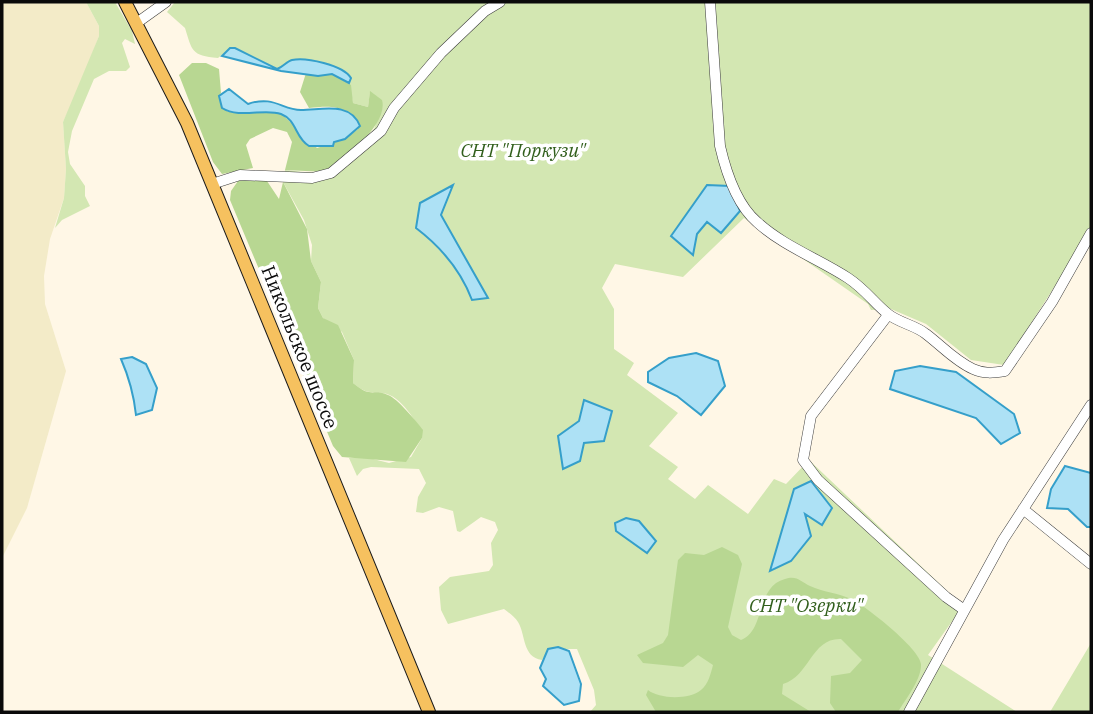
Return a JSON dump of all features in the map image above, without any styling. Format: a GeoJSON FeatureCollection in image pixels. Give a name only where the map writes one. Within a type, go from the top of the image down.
{"type":"FeatureCollection","features":[{"type":"Feature","properties":{"kind":"main road","name":"Никольское шоссе"},"geometry":{"type":"LineString","coordinates":[[125,2],[166,77],[212,184],[429,712]]}},
{"type":"Feature","properties":{"kind":"street"},"geometry":{"type":"LineString","coordinates":[[138,22],[166,2]]}},
{"type":"Feature","properties":{"kind":"street"},"geometry":{"type":"LineString","coordinates":[[212,184],[240,175],[312,178],[331,173],[381,131],[394,108],[441,53],[485,11],[500,2]]}},
{"type":"Feature","properties":{"kind":"street"},"geometry":{"type":"LineString","coordinates":[[710,2],[720,146],[725,169],[742,203],[756,222],[812,259],[845,276],[870,294],[888,314],[925,332],[953,358],[974,370],[989,374],[1004,371],[1052,302],[1091,233]]}},
{"type":"Feature","properties":{"kind":"street"},"geometry":{"type":"LineString","coordinates":[[888,314],[811,416],[803,460],[818,480],[863,522],[963,609]]}},
{"type":"Feature","properties":{"kind":"street"},"geometry":{"type":"LineString","coordinates":[[909,712],[963,609],[1023,509],[1091,405]]}},
{"type":"Feature","properties":{"kind":"street"},"geometry":{"type":"LineString","coordinates":[[1023,509],[1091,564]]}},
{"type":"Feature","properties":{"kind":"shaded area"},"geometry":{"type":"Polygon","coordinates":[[[2,2],[86,2],[99,26],[99,36],[63,122],[66,169],[64,198],[50,239],[44,276],[45,304],[66,371],[27,508],[2,558],[2,2]]]}},
{"type":"Feature","properties":{"kind":"green space"},"geometry":{"type":"Polygon","coordinates":[[[86,2],[115,2],[132,31],[135,44],[125,39],[122,43],[130,67],[126,71],[109,71],[94,79],[72,131],[68,152],[70,164],[85,186],[85,196],[90,206],[62,220],[55,228],[64,198],[66,169],[63,122],[99,36],[99,26],[86,2]]]}},
{"type":"Feature","properties":{"kind":"green space"},"geometry":{"type":"Polygon","coordinates":[[[175,2],[1091,2],[1091,230],[1004,365],[971,360],[926,324],[891,309],[871,310],[868,304],[744,218],[683,277],[615,264],[602,288],[614,309],[614,349],[634,363],[627,375],[678,413],[649,446],[678,467],[668,479],[695,499],[708,485],[748,514],[774,479],[786,484],[809,460],[963,606],[928,655],[1017,712],[590,712],[596,705],[594,690],[577,649],[549,649],[542,660],[536,658],[528,650],[518,622],[504,609],[448,624],[441,610],[439,587],[450,577],[489,571],[493,565],[491,543],[498,530],[495,522],[481,517],[460,532],[457,531],[453,511],[439,507],[423,513],[416,512],[418,497],[426,483],[419,469],[371,467],[363,469],[357,476],[349,458],[365,457],[389,463],[411,457],[422,438],[413,418],[396,399],[383,393],[364,390],[353,383],[354,360],[342,332],[323,318],[318,308],[321,282],[311,261],[312,245],[304,220],[283,182],[285,170],[314,173],[359,144],[374,129],[378,118],[370,92],[368,107],[353,103],[349,83],[351,78],[332,66],[315,61],[292,60],[277,69],[230,48],[218,58],[202,56],[191,47],[185,28],[167,12],[175,2]]]}},
{"type":"Feature","properties":{"kind":"green space"},"geometry":{"type":"Polygon","coordinates":[[[192,63],[206,63],[219,69],[219,96],[228,112],[281,113],[317,148],[345,139],[358,129],[350,115],[339,108],[309,108],[300,92],[306,73],[318,76],[332,74],[351,85],[353,103],[368,107],[370,91],[382,100],[379,120],[363,140],[326,172],[285,170],[292,142],[287,132],[273,128],[250,139],[246,145],[253,168],[222,174],[213,162],[179,75],[192,63]]]}},
{"type":"Feature","properties":{"kind":"green space"},"geometry":{"type":"Polygon","coordinates":[[[258,178],[267,181],[279,199],[283,182],[307,229],[311,261],[321,282],[318,308],[323,318],[338,325],[354,360],[353,383],[364,391],[392,397],[423,430],[422,438],[406,462],[342,457],[333,446],[230,200],[231,191],[238,181],[258,178]]]}},
{"type":"Feature","properties":{"kind":"green space","name":"СНТ \"Озерки\""},"geometry":{"type":"Polygon","coordinates":[[[722,547],[738,555],[742,564],[728,627],[732,635],[741,640],[749,635],[769,590],[785,579],[796,578],[815,588],[851,599],[891,628],[912,648],[921,664],[919,676],[898,712],[836,712],[830,703],[831,676],[850,673],[862,660],[841,639],[823,644],[792,680],[783,684],[782,694],[811,712],[656,712],[646,695],[648,690],[674,697],[696,693],[706,685],[713,665],[698,655],[683,667],[643,663],[637,655],[663,643],[668,635],[678,560],[685,553],[704,555],[722,547]]]}},
{"type":"Feature","properties":{"kind":"green space"},"geometry":{"type":"Polygon","coordinates":[[[1091,643],[1091,712],[1050,712],[1091,643]]]}},
{"type":"Feature","properties":{"kind":"water"},"geometry":{"type":"Polygon","coordinates":[[[230,48],[277,69],[292,60],[306,60],[333,66],[351,78],[349,83],[332,74],[318,76],[281,71],[222,56],[230,48]]]}},
{"type":"Feature","properties":{"kind":"water"},"geometry":{"type":"Polygon","coordinates":[[[229,89],[248,104],[265,101],[301,110],[342,110],[350,113],[360,126],[345,139],[334,142],[333,146],[309,146],[304,143],[290,120],[281,114],[236,113],[222,108],[219,96],[229,89]]]}},
{"type":"Feature","properties":{"kind":"water"},"geometry":{"type":"Polygon","coordinates":[[[453,185],[441,215],[488,298],[472,300],[449,260],[416,228],[420,203],[453,185]]]}},
{"type":"Feature","properties":{"kind":"water"},"geometry":{"type":"Polygon","coordinates":[[[707,185],[730,186],[740,211],[721,233],[707,222],[697,234],[693,255],[671,236],[707,185]]]}},
{"type":"Feature","properties":{"kind":"water"},"geometry":{"type":"Polygon","coordinates":[[[696,353],[718,361],[725,386],[701,415],[677,396],[648,382],[648,372],[669,358],[696,353]]]}},
{"type":"Feature","properties":{"kind":"water"},"geometry":{"type":"Polygon","coordinates":[[[132,357],[146,364],[157,388],[152,410],[136,415],[121,359],[132,357]]]}},
{"type":"Feature","properties":{"kind":"water"},"geometry":{"type":"Polygon","coordinates":[[[920,366],[956,372],[1014,414],[1020,433],[1001,444],[976,418],[890,389],[895,371],[920,366]]]}},
{"type":"Feature","properties":{"kind":"water"},"geometry":{"type":"Polygon","coordinates":[[[584,400],[612,411],[604,441],[584,443],[580,461],[563,469],[558,436],[579,421],[584,400]]]}},
{"type":"Feature","properties":{"kind":"water"},"geometry":{"type":"Polygon","coordinates":[[[1065,466],[1091,473],[1091,527],[1087,527],[1068,509],[1047,508],[1051,489],[1065,466]]]}},
{"type":"Feature","properties":{"kind":"water"},"geometry":{"type":"Polygon","coordinates":[[[811,481],[832,508],[822,525],[805,514],[811,536],[791,561],[770,571],[794,489],[811,481]]]}},
{"type":"Feature","properties":{"kind":"water"},"geometry":{"type":"Polygon","coordinates":[[[626,518],[639,521],[656,541],[647,553],[616,531],[615,523],[626,518]]]}},
{"type":"Feature","properties":{"kind":"water"},"geometry":{"type":"Polygon","coordinates":[[[558,647],[569,651],[581,684],[579,701],[564,705],[543,686],[546,679],[540,668],[548,649],[558,647]]]}},
{"type":"Feature","properties":{"kind":"park label","name":"СНТ \"Поркузи\""},"geometry":{"type":"Point","coordinates":[523,150]}}]}
